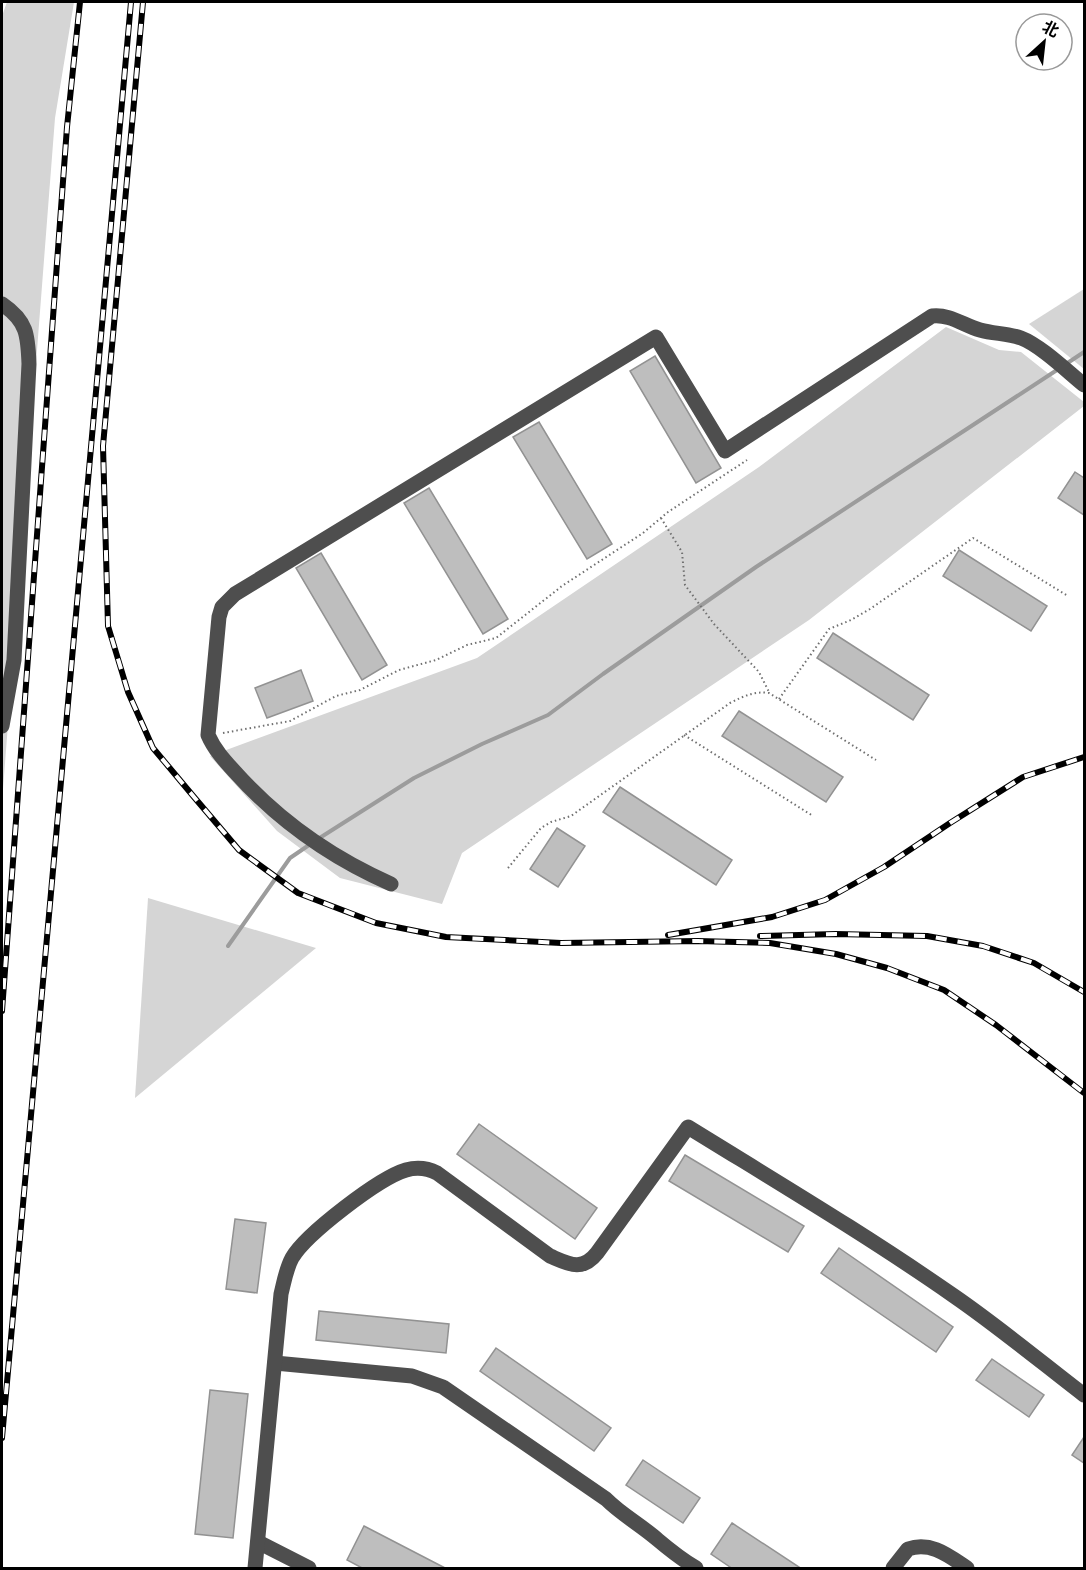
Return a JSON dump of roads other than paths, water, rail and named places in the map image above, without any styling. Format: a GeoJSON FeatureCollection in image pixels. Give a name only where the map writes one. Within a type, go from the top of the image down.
{"type":"FeatureCollection","features":[{"type":"Feature","properties":{"kind":"street"},"geometry":{"type":"LineString","coordinates":[[2,304],[18,317],[24,326],[28,335],[29,364],[14,660],[2,726]]}},
{"type":"Feature","properties":{"kind":"street"},"geometry":{"type":"LineString","coordinates":[[391,884],[342,859],[282,818],[251,790],[218,753],[208,735],[219,617],[228,599],[656,337],[725,451],[932,316],[950,317],[978,330],[1004,333],[1029,341],[1083,384]]}},
{"type":"Feature","properties":{"kind":"street"},"geometry":{"type":"LineString","coordinates":[[255,1569],[284,1278],[293,1258],[332,1217],[395,1175],[414,1168],[431,1170],[550,1256],[576,1266],[591,1261],[688,1127],[927,1278],[1003,1332],[1084,1395]]}},
{"type":"Feature","properties":{"kind":"street"},"geometry":{"type":"LineString","coordinates":[[274,1363],[412,1376],[443,1387],[606,1499],[622,1515],[696,1569]]}},
{"type":"Feature","properties":{"kind":"street"},"geometry":{"type":"LineString","coordinates":[[258,1542],[309,1569]]}},
{"type":"Feature","properties":{"kind":"street"},"geometry":{"type":"LineString","coordinates":[[892,1569],[908,1549],[923,1546],[932,1547],[968,1569]]}},
{"type":"Feature","properties":{"kind":"waterway"},"geometry":{"type":"LineString","coordinates":[[1066,364],[1084,352]]}},
{"type":"Feature","properties":{"kind":"waterway"},"geometry":{"type":"LineString","coordinates":[[318,839],[414,778],[482,744],[548,715],[756,567],[1060,368]]}},
{"type":"Feature","properties":{"kind":"waterway"},"geometry":{"type":"LineString","coordinates":[[228,946],[290,858],[312,843]]}},
{"type":"Feature","properties":{"kind":"railway"},"geometry":{"type":"LineString","coordinates":[[2,1011],[67,127],[80,2]]}},
{"type":"Feature","properties":{"kind":"railway"},"geometry":{"type":"LineString","coordinates":[[2,1438],[131,2]]}},
{"type":"Feature","properties":{"kind":"railway"},"geometry":{"type":"LineString","coordinates":[[143,2],[103,446],[108,626],[128,692],[153,748],[239,850],[298,893],[376,923],[446,937],[561,943],[698,941],[770,943],[836,954],[887,968],[944,990],[996,1025],[1084,1093]]}},
{"type":"Feature","properties":{"kind":"railway"},"geometry":{"type":"LineString","coordinates":[[668,935],[772,917],[825,900],[884,867],[1023,777],[1084,757]]}},
{"type":"Feature","properties":{"kind":"railway"},"geometry":{"type":"LineString","coordinates":[[760,936],[836,934],[927,936],[983,946],[1034,963],[1084,992]]}}]}
